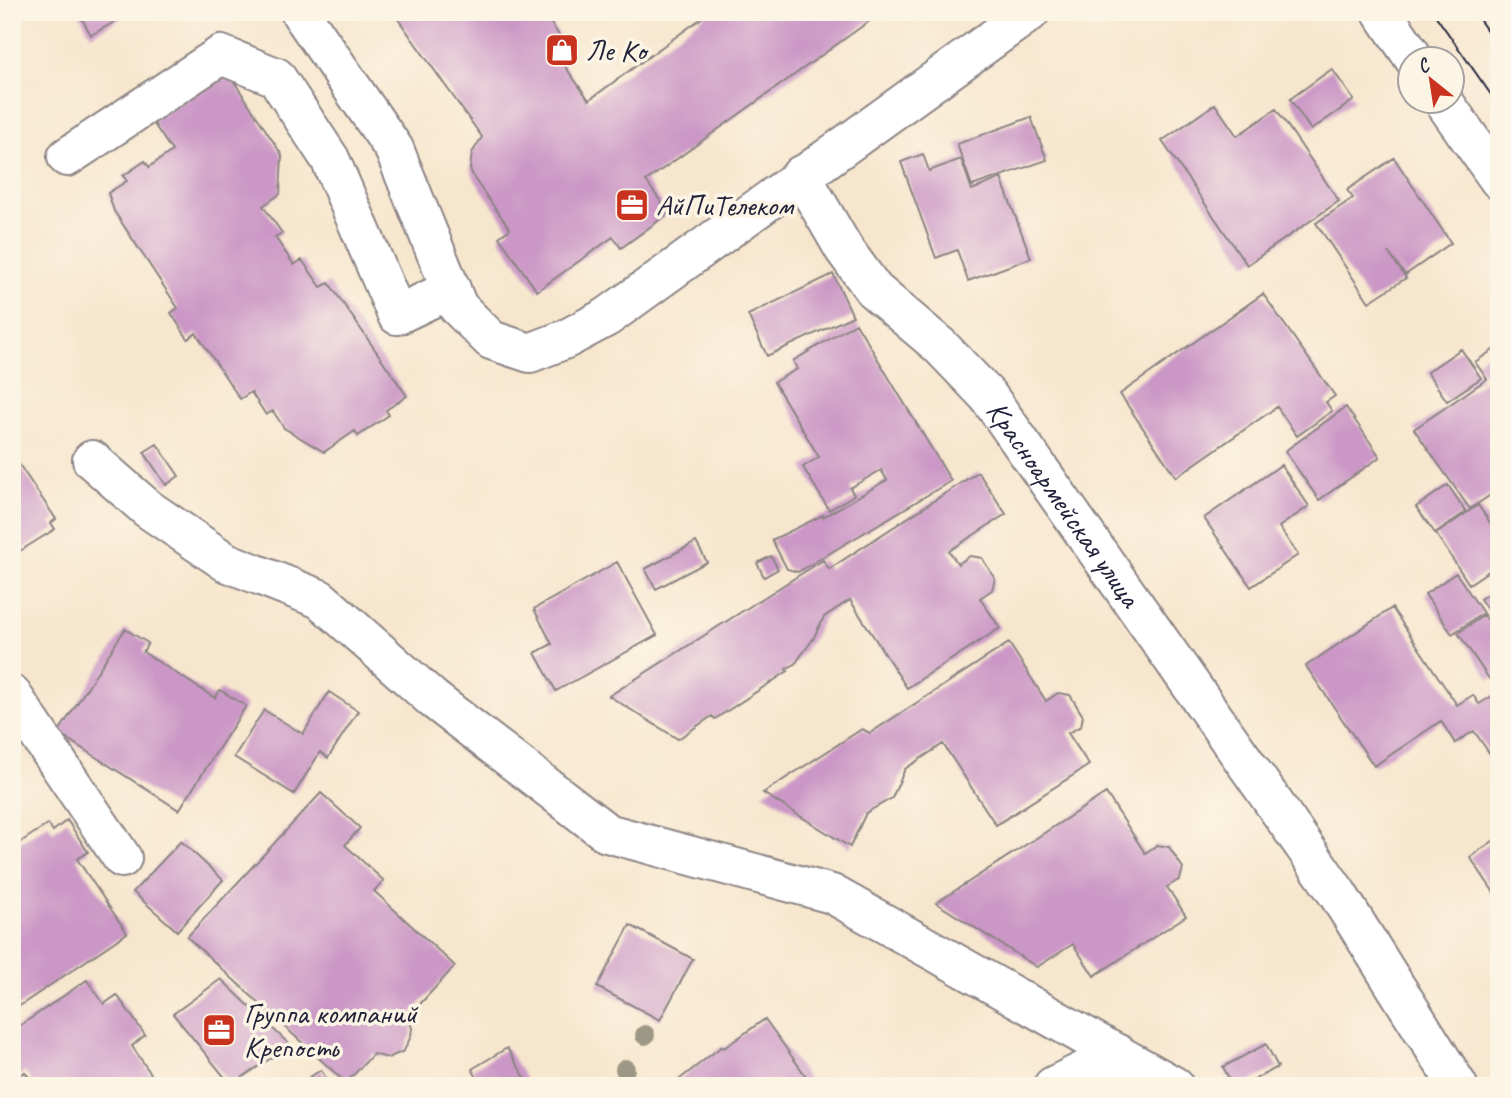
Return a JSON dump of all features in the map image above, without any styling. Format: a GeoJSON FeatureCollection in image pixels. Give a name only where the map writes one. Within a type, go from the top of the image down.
{"type":"FeatureCollection","features":[{"type":"Feature","properties":{"kind":"street"},"geometry":{"type":"LineString","coordinates":[[300,12],[394,149],[458,307],[491,340],[530,353],[566,339],[607,317],[1030,12]]}},
{"type":"Feature","properties":{"kind":"street"},"geometry":{"type":"LineString","coordinates":[[1382,12],[1405,46]]}},
{"type":"Feature","properties":{"kind":"street"},"geometry":{"type":"LineString","coordinates":[[67,157],[221,55],[276,77],[330,159],[397,315],[451,289]]}},
{"type":"Feature","properties":{"kind":"street"},"geometry":{"type":"LineString","coordinates":[[1454,116],[1499,180]]}},
{"type":"Feature","properties":{"kind":"street","name":"Красноармейская улица"},"geometry":{"type":"LineString","coordinates":[[801,176],[844,249],[874,290],[940,346],[988,396],[1337,893],[1458,1086]]}},
{"type":"Feature","properties":{"kind":"street"},"geometry":{"type":"LineString","coordinates":[[92,460],[149,509],[226,562],[320,599],[433,699],[607,833],[832,894],[1174,1086]]}},
{"type":"Feature","properties":{"kind":"street"},"geometry":{"type":"LineString","coordinates":[[12,695],[122,858]]}},
{"type":"Feature","properties":{"kind":"street"},"geometry":{"type":"LineString","coordinates":[[1053,1086],[1118,1054]]}},
{"type":"Feature","properties":{"kind":"building"},"geometry":{"type":"Polygon","coordinates":[[[78,12],[132,12],[91,35],[78,12]]]}},
{"type":"Feature","properties":{"kind":"building"},"geometry":{"type":"Polygon","coordinates":[[[393,12],[543,12],[570,51],[559,58],[589,100],[710,12],[882,12],[646,181],[669,213],[621,248],[613,237],[537,291],[499,237],[510,229],[470,169],[472,153],[482,137],[393,12]]]}},
{"type":"Feature","properties":{"kind":"building"},"geometry":{"type":"Polygon","coordinates":[[[1332,69],[1354,100],[1311,130],[1290,99],[1332,69]]]}},
{"type":"Feature","properties":{"kind":"building"},"geometry":{"type":"Polygon","coordinates":[[[227,71],[282,155],[280,194],[263,206],[282,233],[275,237],[294,265],[302,260],[321,287],[329,283],[407,396],[386,410],[389,415],[358,436],[355,431],[324,452],[284,428],[273,411],[266,415],[251,392],[240,399],[196,333],[188,339],[171,313],[178,308],[114,211],[108,193],[127,181],[123,176],[145,161],[149,167],[172,151],[152,121],[227,71]]]}},
{"type":"Feature","properties":{"kind":"building"},"geometry":{"type":"Polygon","coordinates":[[[1215,104],[1237,136],[1276,109],[1339,201],[1247,265],[1162,141],[1215,104]]]}},
{"type":"Feature","properties":{"kind":"building"},"geometry":{"type":"Polygon","coordinates":[[[1031,117],[1047,160],[972,186],[957,144],[1031,117]]]}},
{"type":"Feature","properties":{"kind":"building"},"geometry":{"type":"Polygon","coordinates":[[[923,154],[929,171],[961,159],[972,190],[1001,178],[1031,258],[968,281],[957,250],[936,258],[901,162],[923,154]]]}},
{"type":"Feature","properties":{"kind":"building"},"geometry":{"type":"Polygon","coordinates":[[[1394,158],[1451,243],[1405,275],[1388,252],[1406,278],[1369,302],[1316,223],[1353,198],[1347,190],[1394,158]]]}},
{"type":"Feature","properties":{"kind":"building"},"geometry":{"type":"Polygon","coordinates":[[[833,274],[853,316],[767,356],[748,315],[833,274]]]}},
{"type":"Feature","properties":{"kind":"building"},"geometry":{"type":"Polygon","coordinates":[[[1263,294],[1335,396],[1326,402],[1332,411],[1297,436],[1277,407],[1176,477],[1120,394],[1263,294]]]}},
{"type":"Feature","properties":{"kind":"building"},"geometry":{"type":"Polygon","coordinates":[[[856,323],[951,481],[798,572],[787,569],[772,540],[823,517],[887,480],[881,470],[850,488],[854,495],[829,510],[803,467],[819,457],[774,382],[797,369],[793,361],[856,323]]]}},
{"type":"Feature","properties":{"kind":"building"},"geometry":{"type":"Polygon","coordinates":[[[1499,346],[1499,489],[1470,509],[1414,429],[1487,379],[1475,362],[1499,346]]]}},
{"type":"Feature","properties":{"kind":"building"},"geometry":{"type":"Polygon","coordinates":[[[1461,349],[1481,378],[1447,401],[1427,372],[1461,349]]]}},
{"type":"Feature","properties":{"kind":"building"},"geometry":{"type":"Polygon","coordinates":[[[1346,407],[1380,457],[1319,500],[1285,451],[1346,407]]]}},
{"type":"Feature","properties":{"kind":"building"},"geometry":{"type":"Polygon","coordinates":[[[157,444],[179,476],[166,485],[144,452],[157,444]]]}},
{"type":"Feature","properties":{"kind":"building"},"geometry":{"type":"Polygon","coordinates":[[[12,454],[56,519],[51,523],[55,529],[12,556],[12,454]]]}},
{"type":"Feature","properties":{"kind":"building"},"geometry":{"type":"Polygon","coordinates":[[[1281,465],[1309,506],[1279,527],[1298,555],[1251,587],[1204,518],[1281,465]]]}},
{"type":"Feature","properties":{"kind":"building"},"geometry":{"type":"Polygon","coordinates":[[[978,472],[1006,514],[949,551],[958,564],[970,556],[982,558],[995,579],[992,590],[980,598],[1000,628],[907,688],[850,600],[824,617],[813,639],[795,664],[786,669],[788,671],[715,719],[712,716],[678,739],[609,696],[823,560],[829,569],[978,472]]]}},
{"type":"Feature","properties":{"kind":"building"},"geometry":{"type":"Polygon","coordinates":[[[1448,485],[1466,512],[1435,533],[1416,507],[1448,485]]]}},
{"type":"Feature","properties":{"kind":"building"},"geometry":{"type":"Polygon","coordinates":[[[1478,505],[1499,536],[1499,564],[1469,584],[1436,534],[1478,505]]]}},
{"type":"Feature","properties":{"kind":"building"},"geometry":{"type":"Polygon","coordinates":[[[696,542],[707,562],[656,589],[645,569],[696,542]]]}},
{"type":"Feature","properties":{"kind":"building"},"geometry":{"type":"Polygon","coordinates":[[[771,556],[778,569],[764,577],[757,563],[771,556]]]}},
{"type":"Feature","properties":{"kind":"building"},"geometry":{"type":"Polygon","coordinates":[[[617,562],[657,635],[556,691],[535,653],[552,644],[534,609],[617,562]]]}},
{"type":"Feature","properties":{"kind":"building"},"geometry":{"type":"Polygon","coordinates":[[[1456,573],[1483,613],[1452,634],[1425,594],[1456,573]]]}},
{"type":"Feature","properties":{"kind":"building"},"geometry":{"type":"Polygon","coordinates":[[[1497,588],[1499,591],[1499,626],[1480,599],[1497,588]]]}},
{"type":"Feature","properties":{"kind":"building"},"geometry":{"type":"Polygon","coordinates":[[[1392,608],[1457,705],[1473,695],[1479,704],[1499,692],[1499,767],[1474,731],[1455,743],[1441,721],[1374,766],[1306,666],[1392,608]]]}},
{"type":"Feature","properties":{"kind":"building"},"geometry":{"type":"Polygon","coordinates":[[[1484,615],[1499,636],[1499,673],[1490,680],[1458,633],[1484,615]]]}},
{"type":"Feature","properties":{"kind":"building"},"geometry":{"type":"Polygon","coordinates":[[[125,629],[148,643],[143,652],[215,698],[220,690],[246,706],[179,810],[58,733],[125,629]]]}},
{"type":"Feature","properties":{"kind":"building"},"geometry":{"type":"Polygon","coordinates":[[[1009,643],[1046,701],[1058,693],[1070,695],[1083,716],[1081,726],[1068,733],[1089,765],[996,825],[943,744],[905,769],[892,798],[866,813],[850,847],[763,793],[862,729],[870,733],[1009,643]]]}},
{"type":"Feature","properties":{"kind":"building"},"geometry":{"type":"Polygon","coordinates":[[[329,692],[358,711],[328,758],[320,752],[294,794],[234,757],[264,710],[303,734],[329,692]]]}},
{"type":"Feature","properties":{"kind":"building"},"geometry":{"type":"Polygon","coordinates":[[[321,793],[360,828],[345,845],[384,881],[374,891],[455,966],[408,1017],[412,1028],[404,1051],[388,1058],[373,1054],[346,1083],[187,937],[321,793]]]}},
{"type":"Feature","properties":{"kind":"building"},"geometry":{"type":"Polygon","coordinates":[[[1106,793],[1145,853],[1157,845],[1169,847],[1183,868],[1180,879],[1167,887],[1186,916],[1094,976],[1073,944],[1037,967],[936,903],[1106,793]]]}},
{"type":"Feature","properties":{"kind":"building"},"geometry":{"type":"Polygon","coordinates":[[[67,820],[88,852],[77,859],[127,933],[12,1011],[12,858],[20,853],[16,845],[48,824],[53,831],[67,820]]]}},
{"type":"Feature","properties":{"kind":"building"},"geometry":{"type":"Polygon","coordinates":[[[1499,837],[1499,900],[1470,857],[1499,837]]]}},
{"type":"Feature","properties":{"kind":"building"},"geometry":{"type":"Polygon","coordinates":[[[181,841],[223,880],[177,931],[133,892],[181,841]]]}},
{"type":"Feature","properties":{"kind":"building"},"geometry":{"type":"Polygon","coordinates":[[[630,925],[693,959],[660,1020],[597,987],[630,925]]]}},
{"type":"Feature","properties":{"kind":"building"},"geometry":{"type":"Polygon","coordinates":[[[221,979],[290,1045],[231,1085],[173,1014],[221,979]]]}},
{"type":"Feature","properties":{"kind":"building"},"geometry":{"type":"Polygon","coordinates":[[[87,980],[104,1004],[117,995],[145,1035],[132,1046],[159,1086],[35,1086],[25,1072],[12,1081],[12,1031],[87,980]]]}},
{"type":"Feature","properties":{"kind":"building"},"geometry":{"type":"Polygon","coordinates":[[[765,1019],[813,1086],[671,1086],[722,1046],[724,1048],[765,1019]]]}},
{"type":"Feature","properties":{"kind":"building"},"geometry":{"type":"Polygon","coordinates":[[[1266,1044],[1278,1067],[1242,1086],[1233,1086],[1223,1067],[1266,1044]]]}},
{"type":"Feature","properties":{"kind":"building"},"geometry":{"type":"Polygon","coordinates":[[[507,1048],[530,1086],[482,1086],[472,1069],[507,1048]]]}},
{"type":"Feature","properties":{"kind":"building"},"geometry":{"type":"Polygon","coordinates":[[[321,1070],[331,1086],[296,1086],[321,1070]]]}},
{"type":"Feature","properties":{"kind":"tram line"},"geometry":{"type":"LineString","coordinates":[[1433,12],[1499,106]]}},
{"type":"Feature","properties":{"kind":"tram line"},"geometry":{"type":"LineString","coordinates":[[1474,12],[1499,48]]}},
{"type":"Feature","properties":{"kind":"place","name":"Ле Ко"},"geometry":{"type":"Point","coordinates":[562,50]}},
{"type":"Feature","properties":{"kind":"place","name":"АйПиТелеком"},"geometry":{"type":"Point","coordinates":[632,205]}},
{"type":"Feature","properties":{"kind":"place","name":"Группа компаний Крепость"},"geometry":{"type":"Point","coordinates":[219,1030]}}]}
